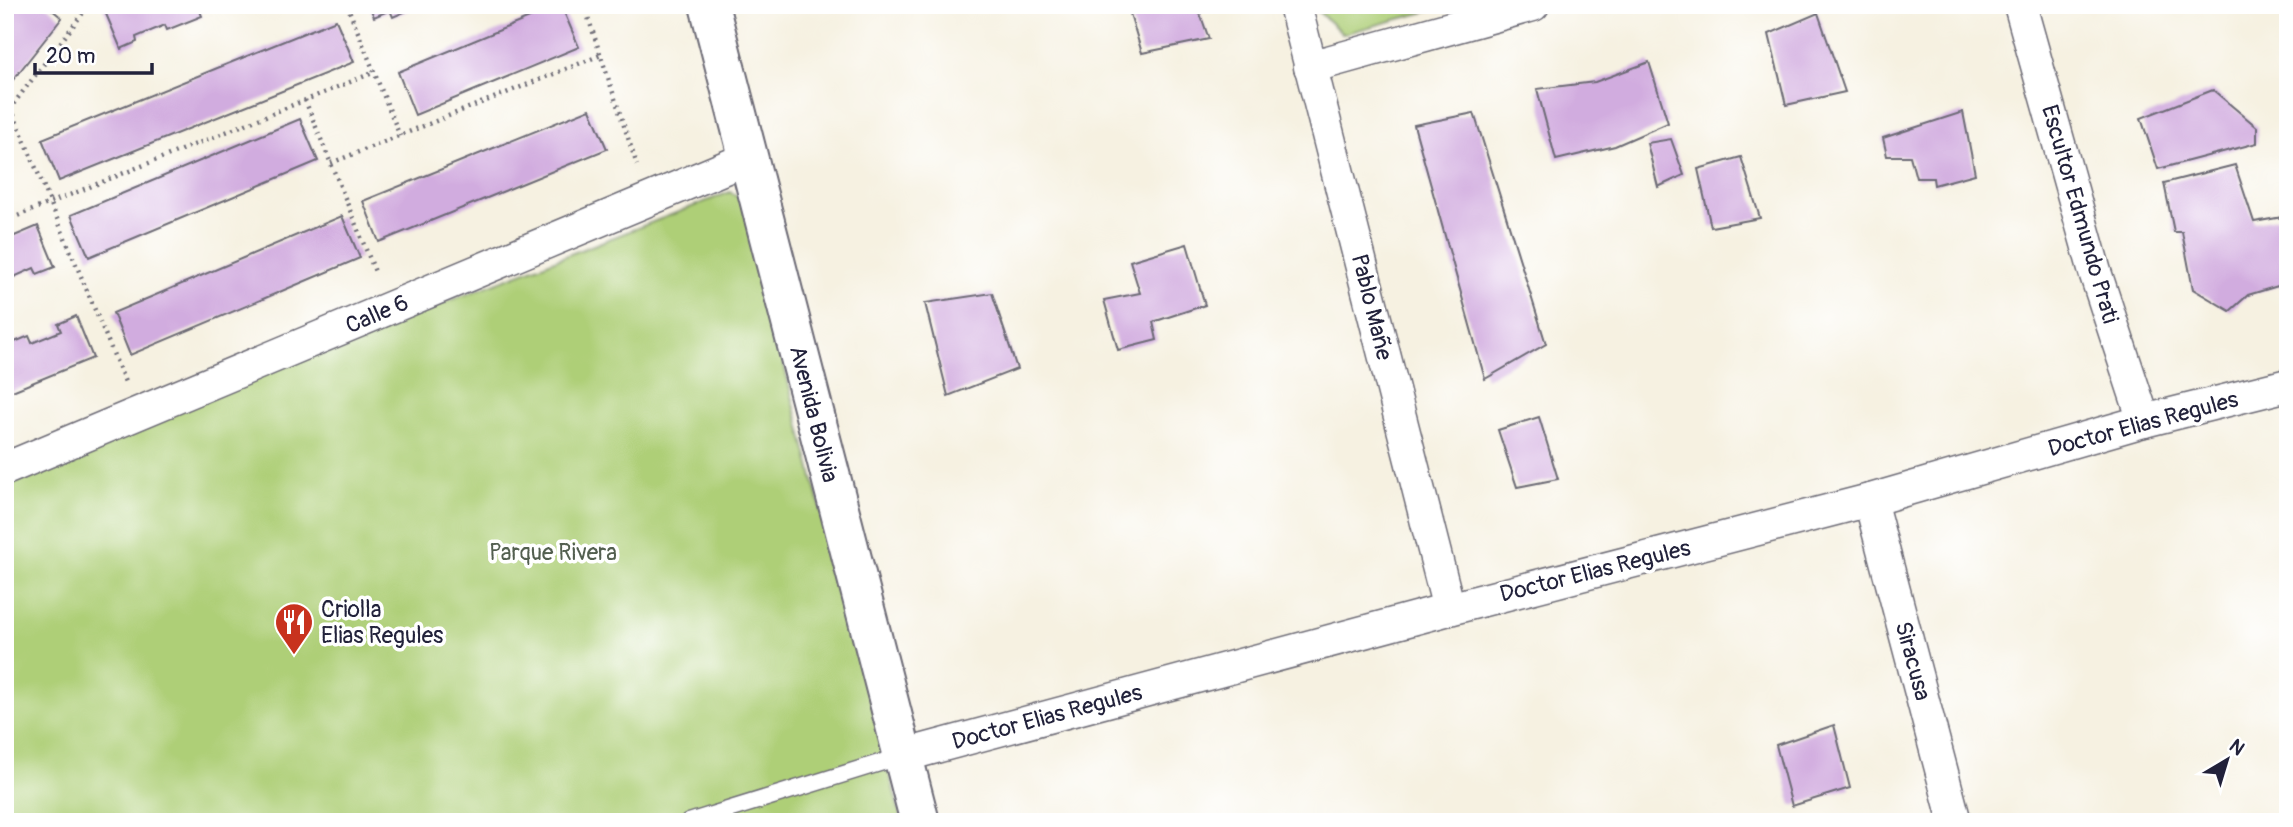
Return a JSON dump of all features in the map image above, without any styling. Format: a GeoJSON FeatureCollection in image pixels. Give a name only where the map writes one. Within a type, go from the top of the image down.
{"type":"FeatureCollection","features":[{"type":"Feature","properties":{"kind":"street","name":"Avenida Bolivia"},"geometry":{"type":"LineString","coordinates":[[709,5],[920,822]]}},
{"type":"Feature","properties":{"kind":"street","name":"Pablo Mañe"},"geometry":{"type":"LineString","coordinates":[[1295,5],[1449,609]]}},
{"type":"Feature","properties":{"kind":"street"},"geometry":{"type":"LineString","coordinates":[[1310,67],[1532,5]]}},
{"type":"Feature","properties":{"kind":"street","name":"Escultor Edmundo Prati"},"geometry":{"type":"LineString","coordinates":[[2020,5],[2095,272],[2144,421]]}},
{"type":"Feature","properties":{"kind":"street","name":"Calle 6"},"geometry":{"type":"LineString","coordinates":[[5,469],[748,158]]}},
{"type":"Feature","properties":{"kind":"street","name":"Doctor Elias Regules"},"geometry":{"type":"LineString","coordinates":[[902,756],[1449,609],[1870,500],[2144,421],[2288,385]]}},
{"type":"Feature","properties":{"kind":"street","name":"Siracusa"},"geometry":{"type":"LineString","coordinates":[[1870,500],[1955,822]]}},
{"type":"Feature","properties":{"kind":"lane"},"geometry":{"type":"LineString","coordinates":[[688,822],[902,756]]}},
{"type":"Feature","properties":{"kind":"path"},"geometry":{"type":"LineString","coordinates":[[5,115],[89,5]]}},
{"type":"Feature","properties":{"kind":"path"},"geometry":{"type":"LineString","coordinates":[[347,5],[400,136]]}},
{"type":"Feature","properties":{"kind":"path"},"geometry":{"type":"LineString","coordinates":[[584,5],[638,167]]}},
{"type":"Feature","properties":{"kind":"path"},"geometry":{"type":"LineString","coordinates":[[331,163],[601,55]]}},
{"type":"Feature","properties":{"kind":"path"},"geometry":{"type":"LineString","coordinates":[[5,221],[374,72]]}},
{"type":"Feature","properties":{"kind":"path"},"geometry":{"type":"LineString","coordinates":[[305,100],[380,284]]}},
{"type":"Feature","properties":{"kind":"path"},"geometry":{"type":"LineString","coordinates":[[11,108],[127,386]]}},
{"type":"Feature","properties":{"kind":"green space"},"geometry":{"type":"Polygon","coordinates":[[[1311,5],[1451,5],[1343,34],[1311,5]]]}},
{"type":"Feature","properties":{"kind":"green space","name":"Parque Rivera"},"geometry":{"type":"Polygon","coordinates":[[[730,192],[741,199],[902,822],[5,822],[5,477],[199,398],[730,192]]]}},
{"type":"Feature","properties":{"kind":"building"},"geometry":{"type":"Polygon","coordinates":[[[14,5],[46,5],[62,18],[5,90],[5,17],[14,5]]]}},
{"type":"Feature","properties":{"kind":"building"},"geometry":{"type":"Polygon","coordinates":[[[214,5],[200,11],[202,16],[167,30],[165,25],[136,37],[137,42],[121,49],[103,7],[214,5]]]}},
{"type":"Feature","properties":{"kind":"building"},"geometry":{"type":"Polygon","coordinates":[[[369,5],[420,5],[393,17],[390,10],[374,17],[369,5]]]}},
{"type":"Feature","properties":{"kind":"building"},"geometry":{"type":"Polygon","coordinates":[[[561,5],[579,47],[415,115],[398,72],[561,5]]]}},
{"type":"Feature","properties":{"kind":"building"},"geometry":{"type":"Polygon","coordinates":[[[1197,5],[1209,39],[1142,53],[1128,7],[1197,5]]]}},
{"type":"Feature","properties":{"kind":"building"},"geometry":{"type":"Polygon","coordinates":[[[1818,13],[1845,92],[1786,105],[1769,34],[1818,13]]]}},
{"type":"Feature","properties":{"kind":"building"},"geometry":{"type":"Polygon","coordinates":[[[336,20],[354,62],[59,181],[42,139],[336,20]]]}},
{"type":"Feature","properties":{"kind":"building"},"geometry":{"type":"Polygon","coordinates":[[[1649,62],[1668,123],[1615,146],[1556,160],[1537,89],[1595,82],[1649,62]]]}},
{"type":"Feature","properties":{"kind":"building"},"geometry":{"type":"Polygon","coordinates":[[[2213,90],[2257,127],[2257,143],[2158,169],[2141,118],[2213,90]]]}},
{"type":"Feature","properties":{"kind":"building"},"geometry":{"type":"Polygon","coordinates":[[[590,109],[607,149],[379,242],[363,201],[590,109]]]}},
{"type":"Feature","properties":{"kind":"building"},"geometry":{"type":"Polygon","coordinates":[[[1963,112],[1975,174],[1934,185],[1933,178],[1916,178],[1910,156],[1887,156],[1883,138],[1963,112]]]}},
{"type":"Feature","properties":{"kind":"building"},"geometry":{"type":"Polygon","coordinates":[[[1474,113],[1546,344],[1485,379],[1414,125],[1474,113]]]}},
{"type":"Feature","properties":{"kind":"building"},"geometry":{"type":"Polygon","coordinates":[[[300,119],[318,161],[89,257],[71,215],[300,119]]]}},
{"type":"Feature","properties":{"kind":"building"},"geometry":{"type":"Polygon","coordinates":[[[1671,139],[1684,175],[1658,187],[1647,143],[1671,139]]]}},
{"type":"Feature","properties":{"kind":"building"},"geometry":{"type":"Polygon","coordinates":[[[1741,157],[1760,218],[1711,227],[1698,169],[1741,157]]]}},
{"type":"Feature","properties":{"kind":"building"},"geometry":{"type":"Polygon","coordinates":[[[2235,165],[2254,222],[2288,216],[2288,283],[2248,295],[2230,311],[2193,289],[2182,232],[2174,232],[2164,183],[2235,165]]]}},
{"type":"Feature","properties":{"kind":"building"},"geometry":{"type":"Polygon","coordinates":[[[342,216],[360,258],[130,355],[113,313],[342,216]]]}},
{"type":"Feature","properties":{"kind":"building"},"geometry":{"type":"Polygon","coordinates":[[[38,226],[55,267],[37,274],[34,268],[5,281],[5,240],[38,226]]]}},
{"type":"Feature","properties":{"kind":"building"},"geometry":{"type":"Polygon","coordinates":[[[1187,244],[1205,305],[1153,322],[1157,340],[1118,350],[1104,300],[1140,293],[1130,261],[1187,244]]]}},
{"type":"Feature","properties":{"kind":"building"},"geometry":{"type":"Polygon","coordinates":[[[992,293],[1017,369],[948,396],[925,303],[992,293]]]}},
{"type":"Feature","properties":{"kind":"building"},"geometry":{"type":"Polygon","coordinates":[[[76,316],[93,358],[5,394],[5,346],[29,336],[32,343],[61,331],[58,324],[76,316]]]}},
{"type":"Feature","properties":{"kind":"building"},"geometry":{"type":"Polygon","coordinates":[[[1539,417],[1558,479],[1517,487],[1498,430],[1539,417]]]}},
{"type":"Feature","properties":{"kind":"building"},"geometry":{"type":"Polygon","coordinates":[[[1834,725],[1850,788],[1792,806],[1776,745],[1834,725]]]}},
{"type":"Feature","properties":{"kind":"place","name":"Criolla Elias Regules"},"geometry":{"type":"Point","coordinates":[294,656]}}]}
